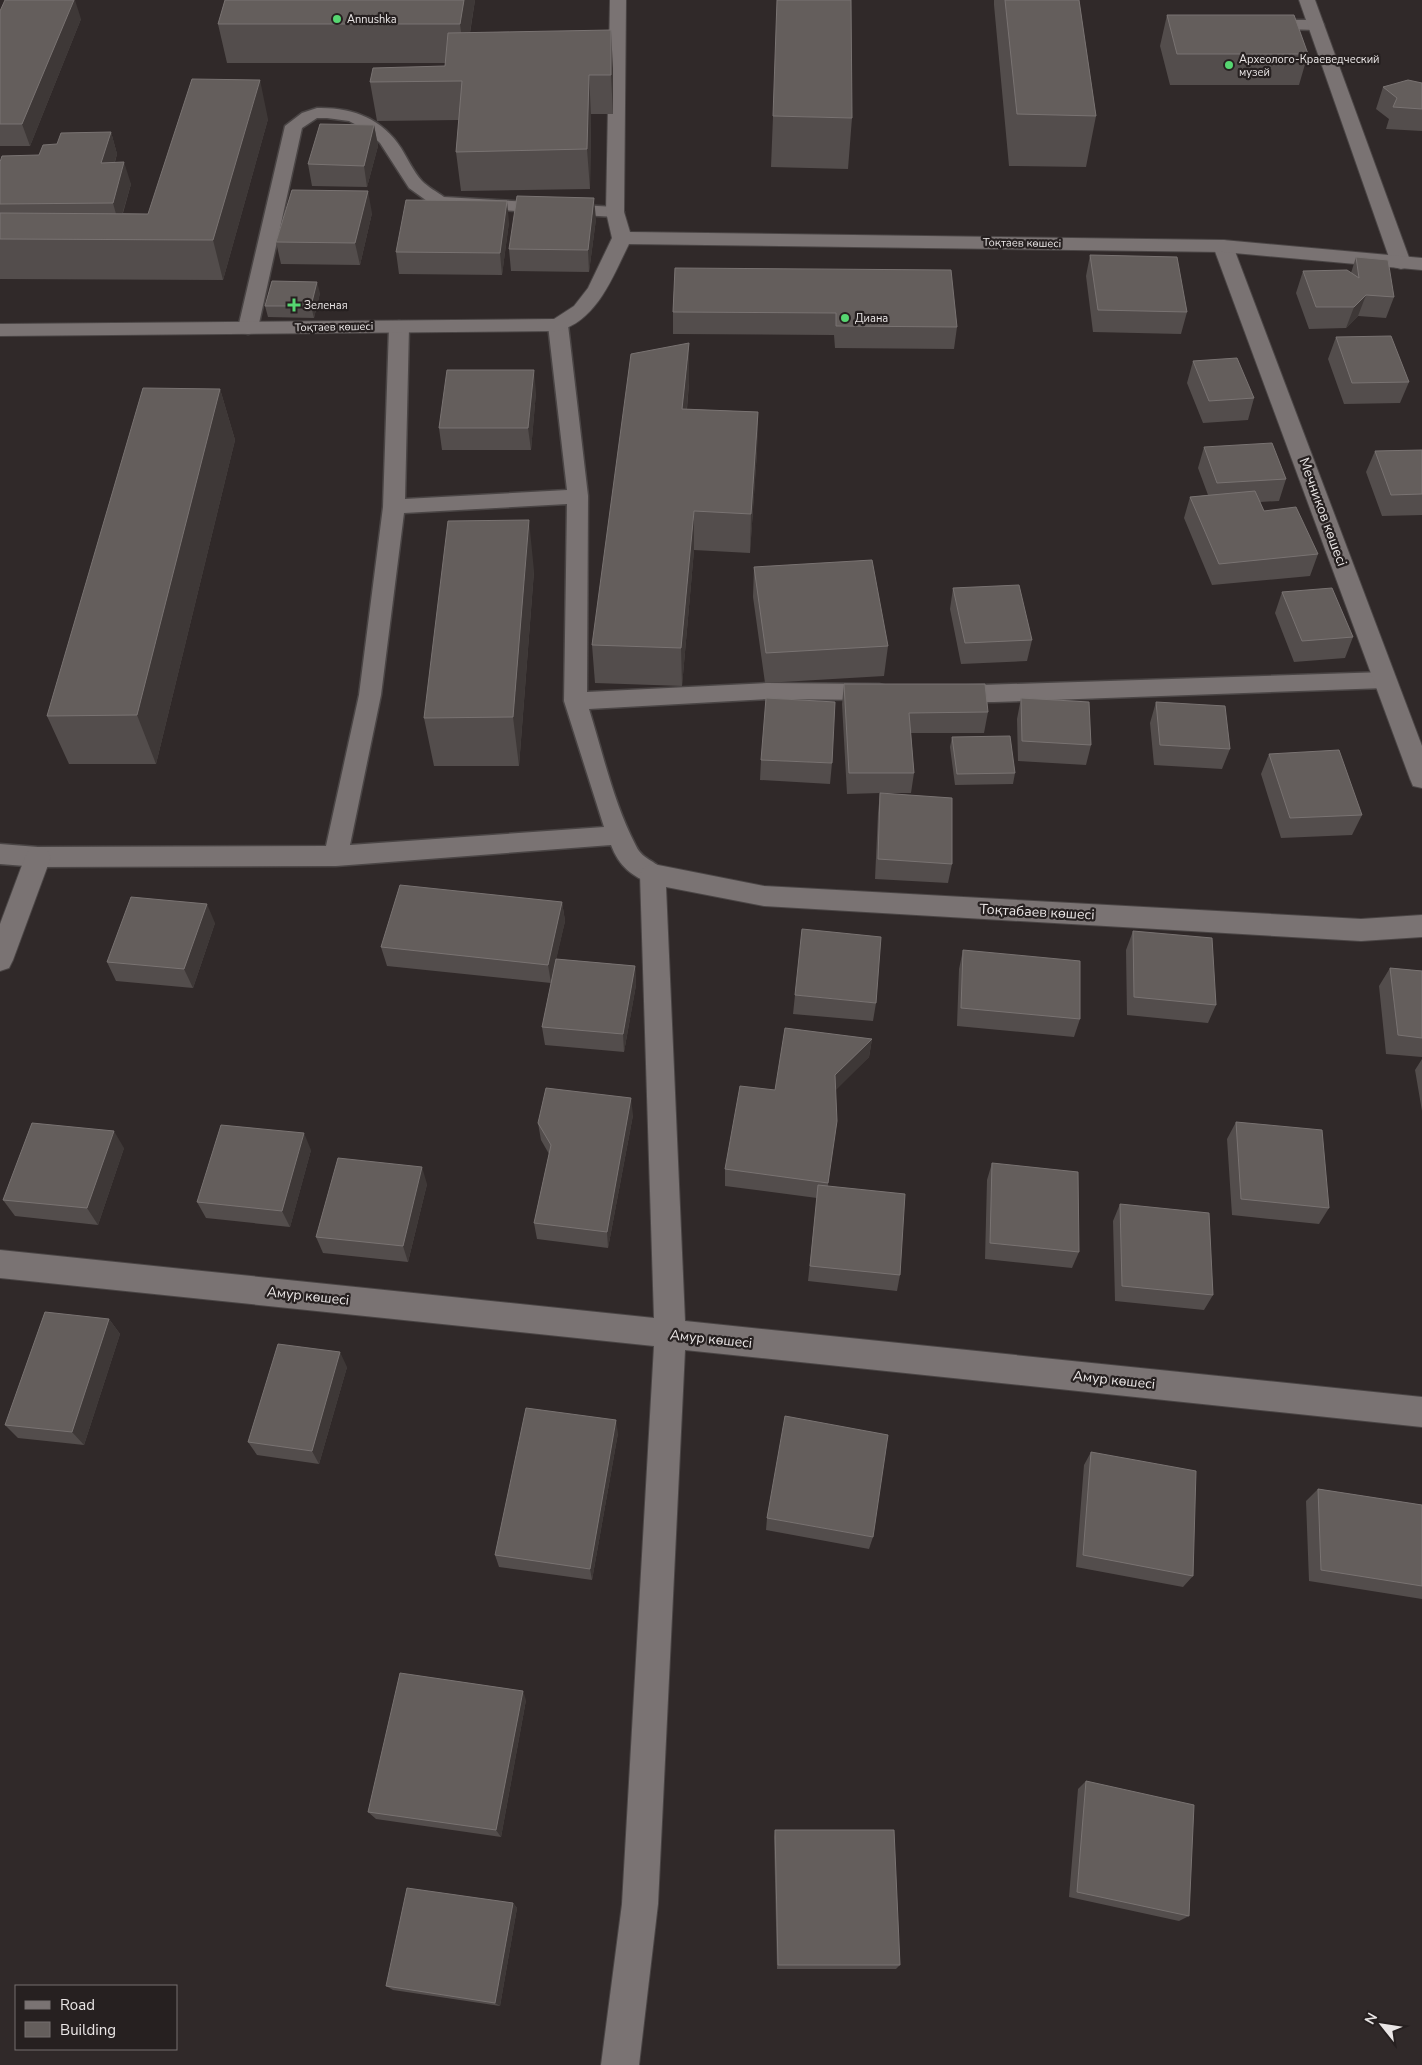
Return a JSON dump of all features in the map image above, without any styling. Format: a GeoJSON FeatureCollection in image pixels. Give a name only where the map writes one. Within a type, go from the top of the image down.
{"type":"FeatureCollection","features":[{"type":"Feature","properties":{"kind":"street"},"geometry":{"type":"LineString","coordinates":[[558,325],[581,310],[596,289],[622,238],[615,212],[618,0]]}},
{"type":"Feature","properties":{"kind":"street"},"geometry":{"type":"LineString","coordinates":[[1307,0],[1401,263]]}},
{"type":"Feature","properties":{"kind":"street","name":"Тоқтаев көшесі"},"geometry":{"type":"LineString","coordinates":[[622,238],[1224,246],[1422,264]]}},
{"type":"Feature","properties":{"kind":"street","name":"Мечников көшесі"},"geometry":{"type":"LineString","coordinates":[[1224,246],[1422,779]]}},
{"type":"Feature","properties":{"kind":"street","name":"Тоқтаев көшесі"},"geometry":{"type":"LineString","coordinates":[[0,330],[558,325]]}},
{"type":"Feature","properties":{"kind":"street"},"geometry":{"type":"LineString","coordinates":[[0,960],[38,857]]}},
{"type":"Feature","properties":{"kind":"street"},"geometry":{"type":"LineString","coordinates":[[620,2065],[640,1904],[670,1334],[653,874]]}},
{"type":"Feature","properties":{"kind":"street","name":"Тоқтабаев көшесі"},"geometry":{"type":"LineString","coordinates":[[653,874],[764,896],[1362,930],[1422,926]]}},
{"type":"Feature","properties":{"kind":"street","name":"Амур көшесі"},"geometry":{"type":"LineString","coordinates":[[0,1264],[1422,1412]]}},
{"type":"Feature","properties":{"kind":"lane"},"geometry":{"type":"LineString","coordinates":[[1247,25],[1316,25]]}},
{"type":"Feature","properties":{"kind":"lane"},"geometry":{"type":"LineString","coordinates":[[248,328],[294,126],[303,118],[316,113],[352,115],[371,126],[386,139],[400,164],[416,186],[440,202],[615,212]]}},
{"type":"Feature","properties":{"kind":"lane"},"geometry":{"type":"LineString","coordinates":[[558,325],[578,496],[575,702],[609,810],[626,853],[638,867],[653,874]]}},
{"type":"Feature","properties":{"kind":"lane"},"geometry":{"type":"LineString","coordinates":[[336,856],[370,695],[394,507],[399,326]]}},
{"type":"Feature","properties":{"kind":"lane"},"geometry":{"type":"LineString","coordinates":[[394,507],[578,496]]}},
{"type":"Feature","properties":{"kind":"lane"},"geometry":{"type":"LineString","coordinates":[[934,693],[1003,694],[1385,680]]}},
{"type":"Feature","properties":{"kind":"lane"},"geometry":{"type":"LineString","coordinates":[[575,702],[767,691],[895,693]]}},
{"type":"Feature","properties":{"kind":"lane"},"geometry":{"type":"LineString","coordinates":[[0,854],[38,857],[336,856],[619,835]]}},
{"type":"Feature","properties":{"kind":"building"},"geometry":{"type":"Polygon","coordinates":[[[5,0],[74,0],[22,124],[0,124],[0,11],[5,0]]]}},
{"type":"Feature","properties":{"kind":"building"},"geometry":{"type":"Polygon","coordinates":[[[225,0],[464,0],[460,24],[218,24],[225,0]]]}},
{"type":"Feature","properties":{"kind":"building"},"geometry":{"type":"Polygon","coordinates":[[[777,0],[851,0],[852,118],[773,116],[777,0]]]}},
{"type":"Feature","properties":{"kind":"building"},"geometry":{"type":"Polygon","coordinates":[[[1005,0],[1079,0],[1096,116],[1017,114],[1005,0]]]}},
{"type":"Feature","properties":{"kind":"building"},"geometry":{"type":"Polygon","coordinates":[[[1167,15],[1294,15],[1308,54],[1177,54],[1167,15]]]}},
{"type":"Feature","properties":{"kind":"building"},"geometry":{"type":"Polygon","coordinates":[[[611,30],[611,75],[589,75],[587,149],[456,152],[462,81],[370,82],[373,68],[445,66],[448,33],[611,30]]]}},
{"type":"Feature","properties":{"kind":"building"},"geometry":{"type":"Polygon","coordinates":[[[192,79],[260,80],[213,240],[0,239],[0,213],[148,214],[192,79]]]}},
{"type":"Feature","properties":{"kind":"building"},"geometry":{"type":"Polygon","coordinates":[[[1408,80],[1422,83],[1422,109],[1393,107],[1397,98],[1383,87],[1408,80]]]}},
{"type":"Feature","properties":{"kind":"building"},"geometry":{"type":"Polygon","coordinates":[[[320,124],[374,125],[364,166],[308,164],[320,124]]]}},
{"type":"Feature","properties":{"kind":"building"},"geometry":{"type":"Polygon","coordinates":[[[111,132],[101,163],[124,162],[113,203],[0,204],[0,162],[2,156],[39,155],[43,145],[57,144],[61,133],[111,132]]]}},
{"type":"Feature","properties":{"kind":"building"},"geometry":{"type":"Polygon","coordinates":[[[292,190],[368,191],[355,243],[276,242],[292,190]]]}},
{"type":"Feature","properties":{"kind":"building"},"geometry":{"type":"Polygon","coordinates":[[[517,196],[594,198],[588,250],[509,249],[517,196]]]}},
{"type":"Feature","properties":{"kind":"building"},"geometry":{"type":"Polygon","coordinates":[[[406,200],[507,201],[500,253],[396,252],[406,200]]]}},
{"type":"Feature","properties":{"kind":"building"},"geometry":{"type":"Polygon","coordinates":[[[1090,255],[1177,257],[1187,312],[1098,310],[1090,255]]]}},
{"type":"Feature","properties":{"kind":"building"},"geometry":{"type":"Polygon","coordinates":[[[1356,257],[1388,260],[1394,297],[1366,295],[1354,307],[1316,307],[1303,271],[1347,270],[1359,278],[1356,257]]]}},
{"type":"Feature","properties":{"kind":"building"},"geometry":{"type":"Polygon","coordinates":[[[675,268],[951,270],[957,327],[836,326],[836,313],[673,312],[675,268]]]}},
{"type":"Feature","properties":{"kind":"building"},"geometry":{"type":"Polygon","coordinates":[[[272,281],[317,282],[311,306],[265,306],[272,281]]]}},
{"type":"Feature","properties":{"kind":"building"},"geometry":{"type":"Polygon","coordinates":[[[1391,336],[1409,382],[1352,383],[1336,337],[1391,336]]]}},
{"type":"Feature","properties":{"kind":"building"},"geometry":{"type":"Polygon","coordinates":[[[689,343],[682,409],[758,412],[751,514],[694,511],[681,648],[592,645],[631,354],[689,343]]]}},
{"type":"Feature","properties":{"kind":"building"},"geometry":{"type":"Polygon","coordinates":[[[1237,358],[1254,398],[1209,401],[1193,361],[1237,358]]]}},
{"type":"Feature","properties":{"kind":"building"},"geometry":{"type":"Polygon","coordinates":[[[447,370],[534,370],[528,428],[439,428],[447,370]]]}},
{"type":"Feature","properties":{"kind":"building"},"geometry":{"type":"Polygon","coordinates":[[[143,388],[220,389],[137,715],[47,716],[143,388]]]}},
{"type":"Feature","properties":{"kind":"building"},"geometry":{"type":"Polygon","coordinates":[[[1272,443],[1286,479],[1217,483],[1204,447],[1272,443]]]}},
{"type":"Feature","properties":{"kind":"building"},"geometry":{"type":"Polygon","coordinates":[[[1422,450],[1422,494],[1391,495],[1375,451],[1422,450]]]}},
{"type":"Feature","properties":{"kind":"building"},"geometry":{"type":"Polygon","coordinates":[[[1255,491],[1264,511],[1296,507],[1318,554],[1219,564],[1190,497],[1255,491]]]}},
{"type":"Feature","properties":{"kind":"building"},"geometry":{"type":"Polygon","coordinates":[[[529,520],[513,717],[424,718],[448,521],[529,520]]]}},
{"type":"Feature","properties":{"kind":"building"},"geometry":{"type":"Polygon","coordinates":[[[872,560],[888,646],[766,653],[754,567],[872,560]]]}},
{"type":"Feature","properties":{"kind":"building"},"geometry":{"type":"Polygon","coordinates":[[[1019,585],[1032,640],[965,643],[953,588],[1019,585]]]}},
{"type":"Feature","properties":{"kind":"building"},"geometry":{"type":"Polygon","coordinates":[[[1332,588],[1353,637],[1302,641],[1282,592],[1332,588]]]}},
{"type":"Feature","properties":{"kind":"building"},"geometry":{"type":"Polygon","coordinates":[[[844,684],[985,684],[988,712],[909,713],[914,773],[849,773],[844,684]]]}},
{"type":"Feature","properties":{"kind":"building"},"geometry":{"type":"Polygon","coordinates":[[[766,698],[835,702],[832,763],[761,760],[766,698]]]}},
{"type":"Feature","properties":{"kind":"building"},"geometry":{"type":"Polygon","coordinates":[[[1021,698],[1089,702],[1091,745],[1022,741],[1021,698]]]}},
{"type":"Feature","properties":{"kind":"building"},"geometry":{"type":"Polygon","coordinates":[[[1156,702],[1225,706],[1230,749],[1160,745],[1156,702]]]}},
{"type":"Feature","properties":{"kind":"building"},"geometry":{"type":"Polygon","coordinates":[[[1010,736],[1015,773],[957,774],[952,737],[1010,736]]]}},
{"type":"Feature","properties":{"kind":"building"},"geometry":{"type":"Polygon","coordinates":[[[1339,750],[1362,815],[1290,818],[1269,754],[1339,750]]]}},
{"type":"Feature","properties":{"kind":"building"},"geometry":{"type":"Polygon","coordinates":[[[880,793],[952,798],[952,864],[878,859],[880,793]]]}},
{"type":"Feature","properties":{"kind":"building"},"geometry":{"type":"Polygon","coordinates":[[[400,885],[562,902],[548,965],[381,947],[400,885]]]}},
{"type":"Feature","properties":{"kind":"building"},"geometry":{"type":"Polygon","coordinates":[[[131,897],[207,904],[184,969],[107,962],[131,897]]]}},
{"type":"Feature","properties":{"kind":"building"},"geometry":{"type":"Polygon","coordinates":[[[802,929],[881,937],[876,1003],[795,995],[802,929]]]}},
{"type":"Feature","properties":{"kind":"building"},"geometry":{"type":"Polygon","coordinates":[[[1133,931],[1212,938],[1216,1005],[1134,997],[1133,931]]]}},
{"type":"Feature","properties":{"kind":"building"},"geometry":{"type":"Polygon","coordinates":[[[963,950],[1080,961],[1080,1019],[961,1008],[963,950]]]}},
{"type":"Feature","properties":{"kind":"building"},"geometry":{"type":"Polygon","coordinates":[[[556,959],[635,966],[623,1034],[542,1027],[556,959]]]}},
{"type":"Feature","properties":{"kind":"building"},"geometry":{"type":"Polygon","coordinates":[[[1390,968],[1422,971],[1422,1038],[1398,1035],[1390,968]]]}},
{"type":"Feature","properties":{"kind":"building"},"geometry":{"type":"Polygon","coordinates":[[[785,1028],[872,1039],[835,1075],[837,1121],[828,1183],[725,1169],[740,1086],[775,1090],[785,1028]]]}},
{"type":"Feature","properties":{"kind":"building"},"geometry":{"type":"Polygon","coordinates":[[[546,1088],[631,1098],[607,1232],[534,1223],[551,1145],[538,1123],[546,1088]]]}},
{"type":"Feature","properties":{"kind":"building"},"geometry":{"type":"Polygon","coordinates":[[[1236,1122],[1322,1130],[1329,1208],[1241,1199],[1236,1122]]]}},
{"type":"Feature","properties":{"kind":"building"},"geometry":{"type":"Polygon","coordinates":[[[32,1123],[114,1131],[87,1208],[3,1200],[32,1123]]]}},
{"type":"Feature","properties":{"kind":"building"},"geometry":{"type":"Polygon","coordinates":[[[221,1125],[304,1133],[282,1211],[197,1202],[221,1125]]]}},
{"type":"Feature","properties":{"kind":"building"},"geometry":{"type":"Polygon","coordinates":[[[338,1158],[422,1167],[403,1246],[316,1237],[338,1158]]]}},
{"type":"Feature","properties":{"kind":"building"},"geometry":{"type":"Polygon","coordinates":[[[992,1163],[1078,1172],[1079,1252],[990,1243],[992,1163]]]}},
{"type":"Feature","properties":{"kind":"building"},"geometry":{"type":"Polygon","coordinates":[[[818,1185],[905,1194],[900,1275],[810,1266],[818,1185]]]}},
{"type":"Feature","properties":{"kind":"building"},"geometry":{"type":"Polygon","coordinates":[[[1120,1204],[1209,1213],[1213,1295],[1122,1286],[1120,1204]]]}},
{"type":"Feature","properties":{"kind":"building"},"geometry":{"type":"Polygon","coordinates":[[[45,1312],[109,1319],[72,1432],[5,1425],[45,1312]]]}},
{"type":"Feature","properties":{"kind":"building"},"geometry":{"type":"Polygon","coordinates":[[[278,1344],[340,1352],[312,1451],[248,1442],[278,1344]]]}},
{"type":"Feature","properties":{"kind":"building"},"geometry":{"type":"Polygon","coordinates":[[[526,1408],[616,1420],[590,1569],[495,1555],[526,1408]]]}},
{"type":"Feature","properties":{"kind":"building"},"geometry":{"type":"Polygon","coordinates":[[[785,1416],[888,1435],[873,1537],[767,1518],[785,1416]]]}},
{"type":"Feature","properties":{"kind":"building"},"geometry":{"type":"Polygon","coordinates":[[[1091,1452],[1196,1471],[1193,1576],[1083,1555],[1091,1452]]]}},
{"type":"Feature","properties":{"kind":"building"},"geometry":{"type":"Polygon","coordinates":[[[1318,1489],[1422,1505],[1422,1586],[1321,1570],[1318,1489]]]}},
{"type":"Feature","properties":{"kind":"building"},"geometry":{"type":"Polygon","coordinates":[[[400,1673],[523,1691],[496,1830],[368,1812],[400,1673]]]}},
{"type":"Feature","properties":{"kind":"building"},"geometry":{"type":"Polygon","coordinates":[[[1086,1781],[1194,1805],[1189,1916],[1077,1892],[1086,1781]]]}},
{"type":"Feature","properties":{"kind":"building"},"geometry":{"type":"Polygon","coordinates":[[[775,1830],[894,1830],[900,1965],[778,1965],[775,1830]]]}},
{"type":"Feature","properties":{"kind":"building"},"geometry":{"type":"Polygon","coordinates":[[[407,1888],[513,1903],[495,2003],[386,1986],[407,1888]]]}},
{"type":"Feature","properties":{"kind":"place","name":"Annushka"},"geometry":{"type":"Point","coordinates":[337,19]}},
{"type":"Feature","properties":{"kind":"place","name":"Археолого-Краеведческий музей"},"geometry":{"type":"Point","coordinates":[1229,65]}},
{"type":"Feature","properties":{"kind":"place","name":"Зеленая"},"geometry":{"type":"Point","coordinates":[294,305]}},
{"type":"Feature","properties":{"kind":"place","name":"Диана"},"geometry":{"type":"Point","coordinates":[845,318]}}]}
